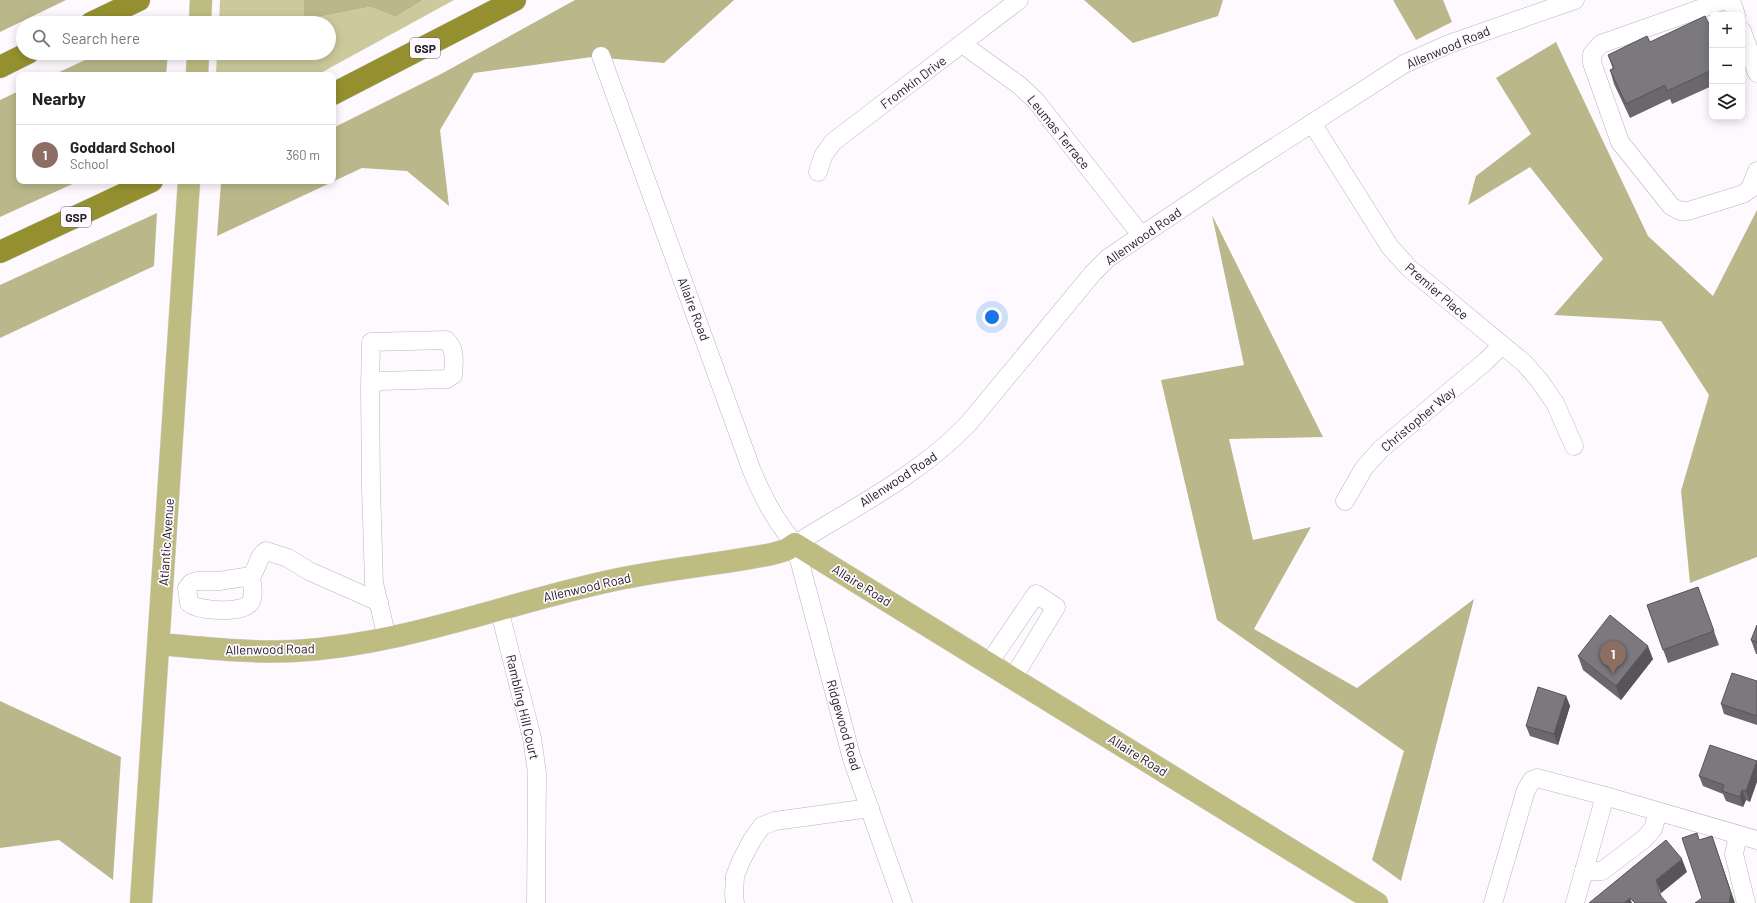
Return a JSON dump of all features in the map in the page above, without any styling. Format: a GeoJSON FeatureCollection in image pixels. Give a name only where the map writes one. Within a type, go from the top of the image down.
{"type":"FeatureCollection","features":[{"type":"Feature","properties":{"kind":"highway"},"geometry":{"type":"LineString","coordinates":[[106,16],[139,0]]}},
{"type":"Feature","properties":{"kind":"highway","name":"GSP"},"geometry":{"type":"LineString","coordinates":[[336,92],[515,0]]}},
{"type":"Feature","properties":{"kind":"highway"},"geometry":{"type":"LineString","coordinates":[[0,67],[16,59]]}},
{"type":"Feature","properties":{"kind":"highway","name":"GSP"},"geometry":{"type":"LineString","coordinates":[[0,252],[146,184]]}},
{"type":"Feature","properties":{"kind":"main road"},"geometry":{"type":"LineString","coordinates":[[197,72],[198,60]]}},
{"type":"Feature","properties":{"kind":"main road","name":"Atlantic Avenue"},"geometry":{"type":"LineString","coordinates":[[141,903],[189,184]]}},
{"type":"Feature","properties":{"kind":"main road","name":"Allenwood Road"},"geometry":{"type":"LineString","coordinates":[[159,644],[256,652],[332,647],[387,638],[608,581],[772,554],[786,550],[795,544]]}},
{"type":"Feature","properties":{"kind":"main road","name":"Allaire Road"},"geometry":{"type":"LineString","coordinates":[[795,544],[1378,903]]}},
{"type":"Feature","properties":{"kind":"street","name":"Fromkin Drive"},"geometry":{"type":"LineString","coordinates":[[818,172],[823,156],[833,142],[1019,0]]}},
{"type":"Feature","properties":{"kind":"street","name":"Allenwood Road"},"geometry":{"type":"LineString","coordinates":[[795,544],[913,472],[949,444],[968,424],[1093,273],[1108,258],[1312,123],[1419,57],[1449,44],[1575,0]]}},
{"type":"Feature","properties":{"kind":"street"},"geometry":{"type":"LineString","coordinates":[[1725,0],[1601,44],[1592,54],[1592,63],[1620,142],[1671,206],[1680,211],[1688,211],[1743,194],[1750,189],[1757,171]]}},
{"type":"Feature","properties":{"kind":"street"},"geometry":{"type":"LineString","coordinates":[[1731,0],[1735,12]]}},
{"type":"Feature","properties":{"kind":"street"},"geometry":{"type":"LineString","coordinates":[[1745,39],[1757,73]]}},
{"type":"Feature","properties":{"kind":"street","name":"Leumas Terrace"},"geometry":{"type":"LineString","coordinates":[[962,44],[1019,85],[1036,101],[1141,235]]}},
{"type":"Feature","properties":{"kind":"street","name":"Allaire Road"},"geometry":{"type":"LineString","coordinates":[[601,56],[752,471],[770,510],[781,527],[795,544]]}},
{"type":"Feature","properties":{"kind":"street","name":"Premier Place"},"geometry":{"type":"LineString","coordinates":[[1312,123],[1390,247],[1409,268],[1524,363],[1555,403],[1574,446]]}},
{"type":"Feature","properties":{"kind":"street"},"geometry":{"type":"LineString","coordinates":[[370,388],[374,383],[381,381],[447,379],[453,375],[454,360],[452,345],[446,340],[371,342],[370,388],[372,548],[374,583],[387,638]]}},
{"type":"Feature","properties":{"kind":"street","name":"Christopher Way"},"geometry":{"type":"LineString","coordinates":[[1345,501],[1364,468],[1381,449],[1486,361],[1502,345]]}},
{"type":"Feature","properties":{"kind":"street","name":"Ridgewood Road"},"geometry":{"type":"LineString","coordinates":[[795,544],[852,759],[903,903]]}},
{"type":"Feature","properties":{"kind":"street"},"geometry":{"type":"LineString","coordinates":[[252,576],[261,554],[266,551],[273,552],[288,558],[309,571],[378,602]]}},
{"type":"Feature","properties":{"kind":"street"},"geometry":{"type":"LineString","coordinates":[[989,663],[1036,594],[1056,607],[1013,678]]}},
{"type":"Feature","properties":{"kind":"street","name":"Rambling Hill Court"},"geometry":{"type":"LineString","coordinates":[[499,609],[532,738],[537,773],[536,903]]}},
{"type":"Feature","properties":{"kind":"street"},"geometry":{"type":"LineString","coordinates":[[1493,903],[1526,790],[1532,780],[1537,778],[1545,779],[1749,838],[1734,854],[1746,903]]}},
{"type":"Feature","properties":{"kind":"street"},"geometry":{"type":"LineString","coordinates":[[1575,903],[1605,796]]}},
{"type":"Feature","properties":{"kind":"street"},"geometry":{"type":"LineString","coordinates":[[735,903],[735,876],[752,840],[762,826],[775,821],[870,808]]}},
{"type":"Feature","properties":{"kind":"street"},"geometry":{"type":"LineString","coordinates":[[1584,871],[1602,871],[1644,839],[1653,829],[1658,812]]}},
{"type":"Feature","properties":{"kind":"shaded area"},"geometry":{"type":"Polygon","coordinates":[[[0,0],[66,0],[33,16],[16,16],[16,24],[0,32],[0,0]]]}},
{"type":"Feature","properties":{"kind":"shaded area"},"geometry":{"type":"Polygon","coordinates":[[[220,0],[304,0],[304,16],[219,16],[220,0]]]}},
{"type":"Feature","properties":{"kind":"shaded area"},"geometry":{"type":"Polygon","coordinates":[[[304,0],[423,0],[396,17],[370,7],[324,16],[304,16],[304,0]]]}},
{"type":"Feature","properties":{"kind":"shaded area"},"geometry":{"type":"Polygon","coordinates":[[[423,0],[454,0],[322,72],[216,72],[217,60],[336,60],[336,16],[324,16],[370,7],[396,17],[423,0]]]}},
{"type":"Feature","properties":{"kind":"shaded area"},"geometry":{"type":"Polygon","coordinates":[[[575,0],[734,0],[664,63],[592,57],[474,73],[440,130],[449,206],[407,171],[362,168],[336,180],[336,126],[441,74],[575,0]]]}},
{"type":"Feature","properties":{"kind":"shaded area"},"geometry":{"type":"Polygon","coordinates":[[[1084,0],[1223,0],[1218,16],[1133,43],[1084,0]]]}},
{"type":"Feature","properties":{"kind":"shaded area"},"geometry":{"type":"Polygon","coordinates":[[[1393,0],[1443,0],[1452,22],[1416,40],[1393,0]]]}},
{"type":"Feature","properties":{"kind":"shaded area"},"geometry":{"type":"Polygon","coordinates":[[[1556,42],[1648,236],[1713,296],[1757,210],[1757,557],[1690,583],[1681,491],[1709,395],[1661,321],[1554,315],[1603,259],[1530,167],[1468,205],[1476,176],[1531,134],[1496,78],[1556,42]]]}},
{"type":"Feature","properties":{"kind":"shaded area"},"geometry":{"type":"Polygon","coordinates":[[[85,60],[167,60],[166,72],[59,72],[85,60]]]}},
{"type":"Feature","properties":{"kind":"shaded area"},"geometry":{"type":"Polygon","coordinates":[[[16,92],[16,184],[72,184],[0,217],[0,100],[16,92]]]}},
{"type":"Feature","properties":{"kind":"shaded area"},"geometry":{"type":"Polygon","coordinates":[[[221,184],[328,184],[217,236],[221,184]]]}},
{"type":"Feature","properties":{"kind":"shaded area"},"geometry":{"type":"Polygon","coordinates":[[[157,213],[154,266],[0,338],[0,285],[157,213]]]}},
{"type":"Feature","properties":{"kind":"shaded area"},"geometry":{"type":"Polygon","coordinates":[[[1212,215],[1323,437],[1229,439],[1253,540],[1311,527],[1254,629],[1357,688],[1474,599],[1401,881],[1372,860],[1404,751],[1217,620],[1161,380],[1244,365],[1212,215]]]}},
{"type":"Feature","properties":{"kind":"shaded area"},"geometry":{"type":"Polygon","coordinates":[[[0,701],[121,757],[113,880],[59,840],[0,848],[0,701]]]}},
{"type":"Feature","properties":{"kind":"building"},"geometry":{"type":"Polygon","coordinates":[[[1705,16],[1709,24],[1709,71],[1667,91],[1665,85],[1626,104],[1610,70],[1614,68],[1608,55],[1647,36],[1650,42],[1705,16]]]}},
{"type":"Feature","properties":{"kind":"building"},"geometry":{"type":"Polygon","coordinates":[[[1698,587],[1714,631],[1663,650],[1647,605],[1698,587]]]}},
{"type":"Feature","properties":{"kind":"building"},"geometry":{"type":"Polygon","coordinates":[[[1610,615],[1648,646],[1616,686],[1578,656],[1610,615]]]}},
{"type":"Feature","properties":{"kind":"building"},"geometry":{"type":"Polygon","coordinates":[[[1757,625],[1757,642],[1751,640],[1757,625]]]}},
{"type":"Feature","properties":{"kind":"building"},"geometry":{"type":"Polygon","coordinates":[[[1732,673],[1757,681],[1757,716],[1721,704],[1732,673]]]}},
{"type":"Feature","properties":{"kind":"building"},"geometry":{"type":"Polygon","coordinates":[[[1538,687],[1566,696],[1554,734],[1526,726],[1538,687]]]}},
{"type":"Feature","properties":{"kind":"building"},"geometry":{"type":"Polygon","coordinates":[[[1710,745],[1757,761],[1746,791],[1742,790],[1740,797],[1722,791],[1724,785],[1699,776],[1710,745]]]}},
{"type":"Feature","properties":{"kind":"building"},"geometry":{"type":"Polygon","coordinates":[[[1697,833],[1699,840],[1712,836],[1731,893],[1729,903],[1695,903],[1702,898],[1682,838],[1697,833]]]}},
{"type":"Feature","properties":{"kind":"building"},"geometry":{"type":"Polygon","coordinates":[[[1666,840],[1682,859],[1656,880],[1660,895],[1667,903],[1635,903],[1630,898],[1624,903],[1589,903],[1666,840]]]}},
{"type":"Feature","properties":{"kind":"place","name":"Goddard School"},"geometry":{"type":"Point","coordinates":[1613,674]}}]}
